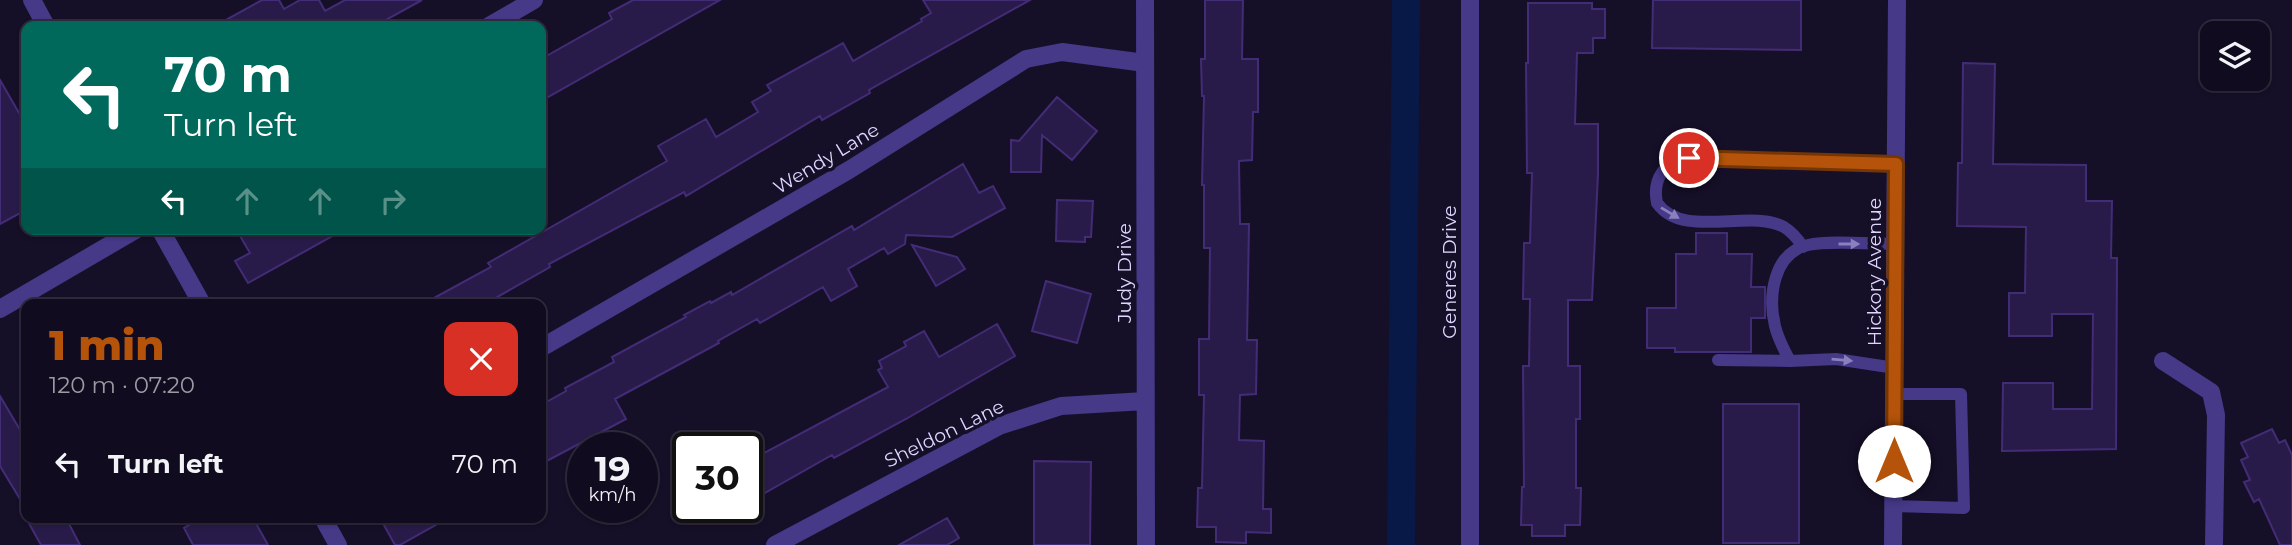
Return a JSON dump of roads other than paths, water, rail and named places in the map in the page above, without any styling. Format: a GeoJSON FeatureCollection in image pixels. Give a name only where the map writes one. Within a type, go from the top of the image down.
{"type":"FeatureCollection","features":[{"type":"Feature","properties":{"kind":"street"},"geometry":{"type":"LineString","coordinates":[[32,0],[43,21]]}},
{"type":"Feature","properties":{"kind":"street"},"geometry":{"type":"LineString","coordinates":[[498,21],[534,0]]}},
{"type":"Feature","properties":{"kind":"street","name":"Judy Drive"},"geometry":{"type":"LineString","coordinates":[[1145,0],[1146,545]]}},
{"type":"Feature","properties":{"kind":"street","name":"Generes Drive"},"geometry":{"type":"LineString","coordinates":[[1470,545],[1471,0]]}},
{"type":"Feature","properties":{"kind":"street","name":"Hickory Avenue"},"geometry":{"type":"LineString","coordinates":[[1893,545],[1897,0]]}},
{"type":"Feature","properties":{"kind":"street","name":"Wendy Lane"},"geometry":{"type":"LineString","coordinates":[[546,345],[849,170],[1026,59],[1062,52],[1145,63]]}},
{"type":"Feature","properties":{"kind":"street"},"geometry":{"type":"LineString","coordinates":[[0,309],[127,235]]}},
{"type":"Feature","properties":{"kind":"street"},"geometry":{"type":"LineString","coordinates":[[163,235],[199,299]]}},
{"type":"Feature","properties":{"kind":"street"},"geometry":{"type":"LineString","coordinates":[[2163,361],[2211,392],[2216,415],[2214,545]]}},
{"type":"Feature","properties":{"kind":"street","name":"Sheldon Lane"},"geometry":{"type":"LineString","coordinates":[[775,545],[999,426],[1061,406],[1145,401]]}},
{"type":"Feature","properties":{"kind":"street"},"geometry":{"type":"LineString","coordinates":[[326,523],[338,545]]}},
{"type":"Feature","properties":{"kind":"lane"},"geometry":{"type":"LineString","coordinates":[[1803,247],[1790,232],[1775,224],[1689,220],[1667,215],[1657,202],[1657,179],[1668,165],[1689,158],[1896,164]]}},
{"type":"Feature","properties":{"kind":"lane"},"geometry":{"type":"LineString","coordinates":[[1790,361],[1773,314],[1774,285],[1781,265],[1797,249],[1819,244],[1895,244]]}},
{"type":"Feature","properties":{"kind":"lane"},"geometry":{"type":"LineString","coordinates":[[1718,360],[1836,359],[1895,368]]}},
{"type":"Feature","properties":{"kind":"lane"},"geometry":{"type":"LineString","coordinates":[[1894,394],[1961,394],[1964,508],[1894,506]]}},
{"type":"Feature","properties":{"kind":"waterway"},"geometry":{"type":"LineString","coordinates":[[1401,545],[1406,0]]}}]}
